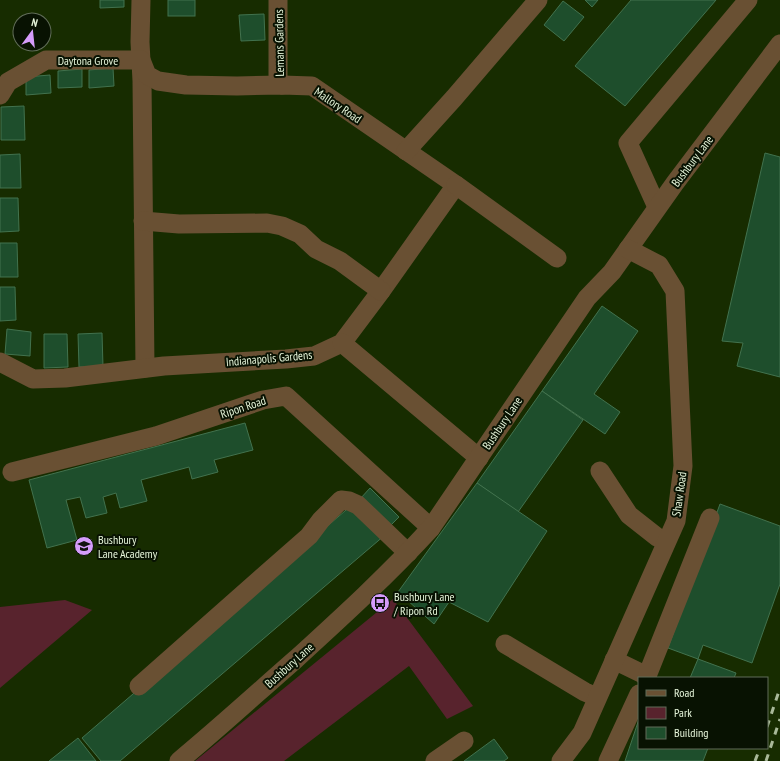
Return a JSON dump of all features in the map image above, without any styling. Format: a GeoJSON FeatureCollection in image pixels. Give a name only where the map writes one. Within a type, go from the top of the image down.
{"type":"FeatureCollection","features":[{"type":"Feature","properties":{"kind":"street","name":"Mallory Road"},"geometry":{"type":"LineString","coordinates":[[136,369],[143,221],[140,42],[141,0]]}},
{"type":"Feature","properties":{"kind":"street","name":"Lemans Gardens"},"geometry":{"type":"LineString","coordinates":[[278,0],[278,80],[282,85]]}},
{"type":"Feature","properties":{"kind":"street"},"geometry":{"type":"LineString","coordinates":[[406,151],[454,98],[538,0]]}},
{"type":"Feature","properties":{"kind":"street"},"geometry":{"type":"LineString","coordinates":[[657,207],[628,143],[748,0]]}},
{"type":"Feature","properties":{"kind":"street","name":"Bushbury Lane"},"geometry":{"type":"LineString","coordinates":[[179,761],[326,632],[408,553],[431,528],[587,298],[612,272],[657,207],[780,44]]}},
{"type":"Feature","properties":{"kind":"street","name":"Daytona Grove"},"geometry":{"type":"LineString","coordinates":[[0,95],[8,82],[46,60],[141,60]]}},
{"type":"Feature","properties":{"kind":"street","name":"Mallory Road"},"geometry":{"type":"LineString","coordinates":[[141,60],[147,75],[158,82],[186,85],[312,86],[406,151],[453,189],[556,258]]}},
{"type":"Feature","properties":{"kind":"street","name":"Indianapolis Gardens"},"geometry":{"type":"LineString","coordinates":[[136,369],[286,360],[314,356],[342,343],[381,292],[453,189]]}},
{"type":"Feature","properties":{"kind":"street"},"geometry":{"type":"LineString","coordinates":[[143,221],[179,224],[266,223],[282,226],[300,234],[316,249],[340,261],[381,292]]}},
{"type":"Feature","properties":{"kind":"street","name":"Shaw Road"},"geometry":{"type":"LineString","coordinates":[[561,761],[582,733],[676,520],[683,466],[675,291],[659,265],[628,249]]}},
{"type":"Feature","properties":{"kind":"street"},"geometry":{"type":"LineString","coordinates":[[342,343],[479,458]]}},
{"type":"Feature","properties":{"kind":"street"},"geometry":{"type":"LineString","coordinates":[[0,362],[33,379],[65,378],[136,369]]}},
{"type":"Feature","properties":{"kind":"street","name":"Ripon Road"},"geometry":{"type":"LineString","coordinates":[[12,472],[156,436],[263,400],[286,396],[431,528]]}},
{"type":"Feature","properties":{"kind":"street"},"geometry":{"type":"LineString","coordinates":[[600,471],[629,515],[657,537],[666,542]]}},
{"type":"Feature","properties":{"kind":"street"},"geometry":{"type":"LineString","coordinates":[[139,686],[309,536],[321,520],[341,500],[349,501],[358,505],[408,553]]}},
{"type":"Feature","properties":{"kind":"street"},"geometry":{"type":"LineString","coordinates":[[614,660],[647,677],[710,518]]}},
{"type":"Feature","properties":{"kind":"street"},"geometry":{"type":"LineString","coordinates":[[505,644],[597,698]]}},
{"type":"Feature","properties":{"kind":"street"},"geometry":{"type":"LineString","coordinates":[[608,761],[638,696]]}},
{"type":"Feature","properties":{"kind":"street"},"geometry":{"type":"LineString","coordinates":[[435,761],[464,741]]}},
{"type":"Feature","properties":{"kind":"green space"},"geometry":{"type":"Polygon","coordinates":[[[393,599],[473,706],[447,719],[409,666],[284,761],[195,761],[393,599]]]}},
{"type":"Feature","properties":{"kind":"green space"},"geometry":{"type":"Polygon","coordinates":[[[65,600],[92,610],[0,688],[0,607],[65,600]]]}},
{"type":"Feature","properties":{"kind":"building"},"geometry":{"type":"Polygon","coordinates":[[[100,0],[124,0],[124,7],[100,8],[100,0]]]}},
{"type":"Feature","properties":{"kind":"building"},"geometry":{"type":"Polygon","coordinates":[[[168,0],[195,0],[195,16],[168,16],[168,0]]]}},
{"type":"Feature","properties":{"kind":"building"},"geometry":{"type":"Polygon","coordinates":[[[585,0],[598,0],[592,7],[585,0]]]}},
{"type":"Feature","properties":{"kind":"building"},"geometry":{"type":"Polygon","coordinates":[[[631,0],[716,0],[625,106],[575,66],[631,0]]]}},
{"type":"Feature","properties":{"kind":"building"},"geometry":{"type":"Polygon","coordinates":[[[563,1],[584,17],[564,41],[544,25],[563,1]]]}},
{"type":"Feature","properties":{"kind":"building"},"geometry":{"type":"Polygon","coordinates":[[[264,14],[265,40],[241,41],[239,15],[264,14]]]}},
{"type":"Feature","properties":{"kind":"building"},"geometry":{"type":"Polygon","coordinates":[[[113,68],[114,86],[89,88],[89,70],[113,68]]]}},
{"type":"Feature","properties":{"kind":"building"},"geometry":{"type":"Polygon","coordinates":[[[82,69],[82,87],[58,88],[58,71],[82,69]]]}},
{"type":"Feature","properties":{"kind":"building"},"geometry":{"type":"Polygon","coordinates":[[[50,75],[51,93],[26,95],[26,77],[50,75]]]}},
{"type":"Feature","properties":{"kind":"building"},"geometry":{"type":"Polygon","coordinates":[[[24,106],[25,140],[1,140],[1,107],[24,106]]]}},
{"type":"Feature","properties":{"kind":"building"},"geometry":{"type":"Polygon","coordinates":[[[765,153],[780,157],[780,377],[737,366],[743,343],[722,341],[765,153]]]}},
{"type":"Feature","properties":{"kind":"building"},"geometry":{"type":"Polygon","coordinates":[[[20,154],[21,188],[0,188],[0,155],[20,154]]]}},
{"type":"Feature","properties":{"kind":"building"},"geometry":{"type":"Polygon","coordinates":[[[0,198],[18,198],[19,231],[0,232],[0,198]]]}},
{"type":"Feature","properties":{"kind":"building"},"geometry":{"type":"Polygon","coordinates":[[[0,243],[17,243],[18,277],[0,277],[0,243]]]}},
{"type":"Feature","properties":{"kind":"building"},"geometry":{"type":"Polygon","coordinates":[[[0,287],[15,287],[16,320],[0,321],[0,287]]]}},
{"type":"Feature","properties":{"kind":"building"},"geometry":{"type":"Polygon","coordinates":[[[602,306],[638,331],[594,394],[620,412],[605,434],[542,391],[602,306]]]}},
{"type":"Feature","properties":{"kind":"building"},"geometry":{"type":"Polygon","coordinates":[[[7,329],[31,332],[30,356],[5,354],[7,329]]]}},
{"type":"Feature","properties":{"kind":"building"},"geometry":{"type":"Polygon","coordinates":[[[102,333],[103,367],[79,367],[78,334],[102,333]]]}},
{"type":"Feature","properties":{"kind":"building"},"geometry":{"type":"Polygon","coordinates":[[[44,334],[67,334],[68,367],[44,368],[44,334]]]}},
{"type":"Feature","properties":{"kind":"building"},"geometry":{"type":"Polygon","coordinates":[[[542,391],[583,420],[518,512],[477,483],[542,391]]]}},
{"type":"Feature","properties":{"kind":"building"},"geometry":{"type":"Polygon","coordinates":[[[245,423],[253,450],[214,460],[218,472],[192,479],[189,467],[141,480],[147,501],[120,508],[116,493],[103,497],[107,513],[86,518],[80,497],[66,500],[77,540],[47,548],[29,480],[245,423]]]}},
{"type":"Feature","properties":{"kind":"building"},"geometry":{"type":"Polygon","coordinates":[[[477,483],[547,531],[488,622],[449,602],[434,624],[398,592],[477,483]]]}},
{"type":"Feature","properties":{"kind":"building"},"geometry":{"type":"Polygon","coordinates":[[[370,488],[399,517],[389,527],[360,499],[370,488]]]}},
{"type":"Feature","properties":{"kind":"building"},"geometry":{"type":"Polygon","coordinates":[[[353,504],[385,535],[120,761],[101,761],[82,738],[353,504]]]}},
{"type":"Feature","properties":{"kind":"building"},"geometry":{"type":"Polygon","coordinates":[[[720,504],[780,526],[780,584],[752,663],[703,645],[698,659],[668,648],[720,504]]]}},
{"type":"Feature","properties":{"kind":"building"},"geometry":{"type":"Polygon","coordinates":[[[698,659],[736,673],[734,677],[690,677],[698,659]]]}},
{"type":"Feature","properties":{"kind":"building"},"geometry":{"type":"Polygon","coordinates":[[[638,722],[638,749],[708,749],[703,761],[625,761],[638,722]]]}},
{"type":"Feature","properties":{"kind":"building"},"geometry":{"type":"Polygon","coordinates":[[[78,738],[96,761],[49,761],[78,738]]]}},
{"type":"Feature","properties":{"kind":"building"},"geometry":{"type":"Polygon","coordinates":[[[494,739],[508,758],[504,761],[464,761],[494,739]]]}},
{"type":"Feature","properties":{"kind":"railway"},"geometry":{"type":"LineString","coordinates":[[768,724],[780,688]]}},
{"type":"Feature","properties":{"kind":"railway"},"geometry":{"type":"LineString","coordinates":[[766,761],[780,719]]}},
{"type":"Feature","properties":{"kind":"railway"},"geometry":{"type":"LineString","coordinates":[[755,761],[760,749]]}},
{"type":"Feature","properties":{"kind":"place","name":"Bushbury Lane Academy"},"geometry":{"type":"Point","coordinates":[84,546]}},
{"type":"Feature","properties":{"kind":"place","name":"Bushbury Lane / Ripon Rd"},"geometry":{"type":"Point","coordinates":[380,603]}}]}
